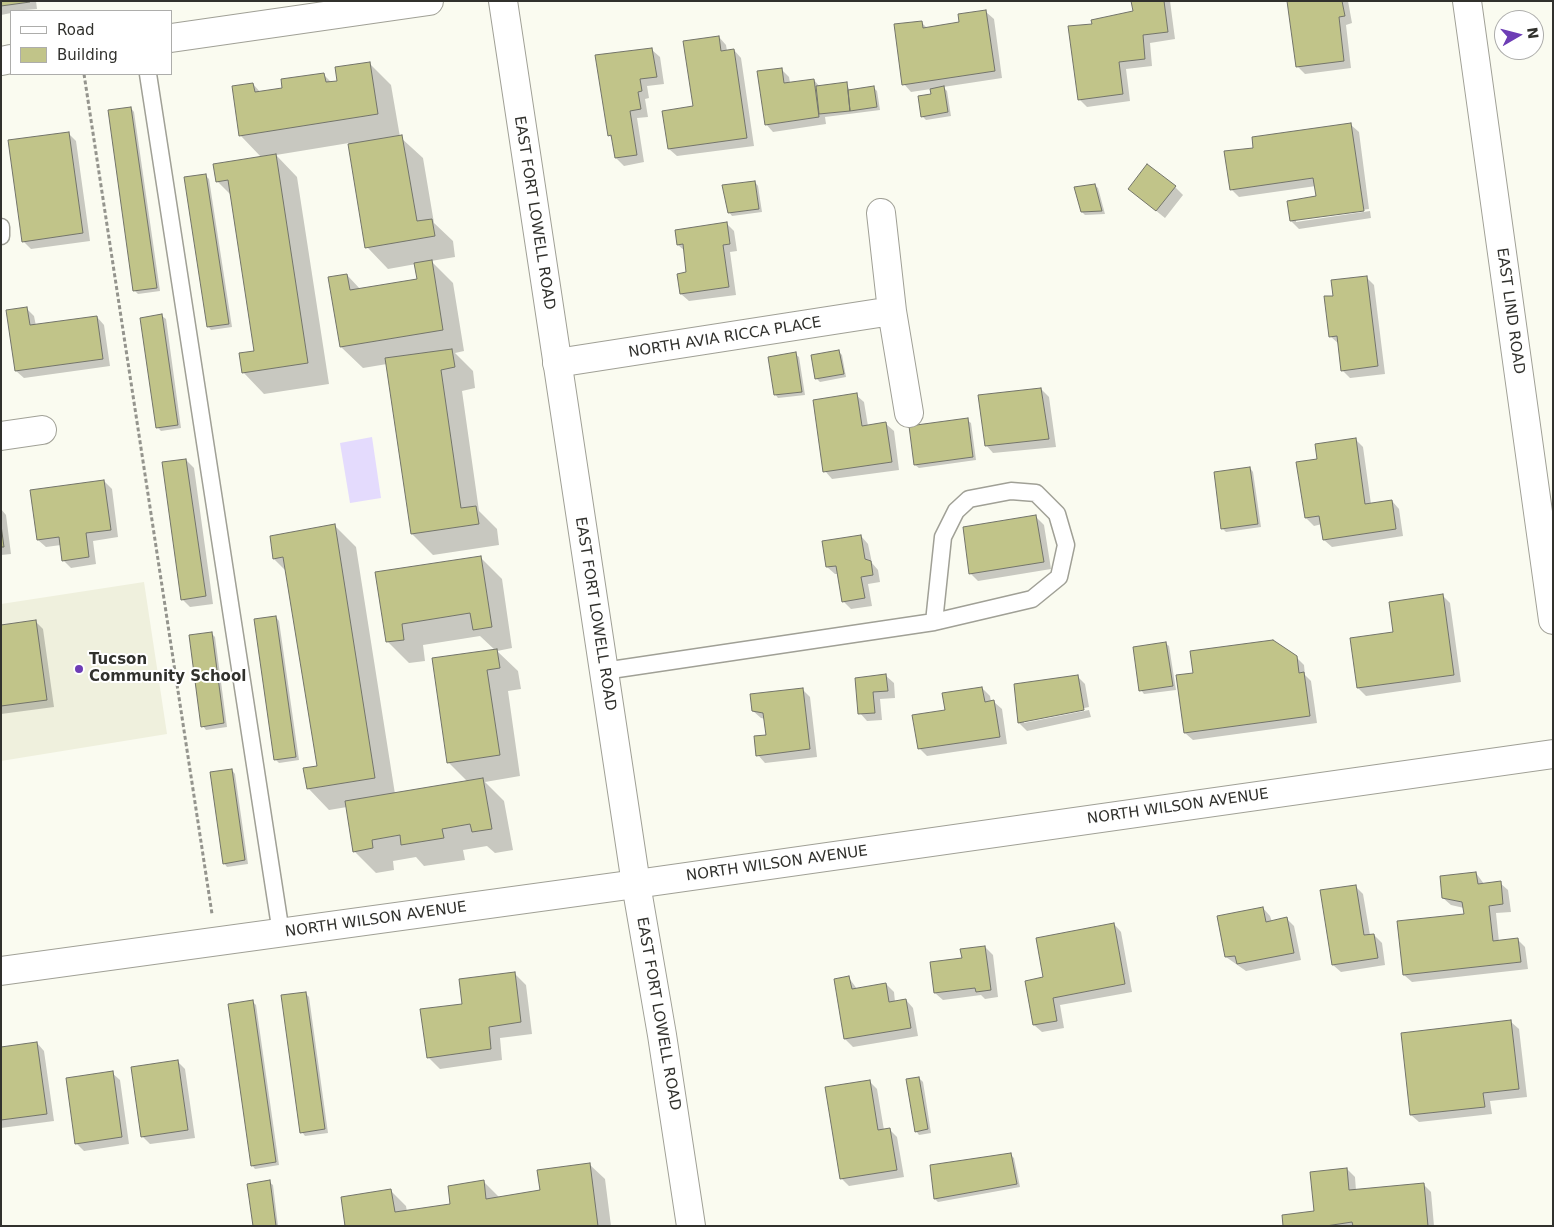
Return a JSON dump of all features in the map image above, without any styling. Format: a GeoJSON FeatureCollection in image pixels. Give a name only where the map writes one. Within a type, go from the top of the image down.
{"type":"FeatureCollection","features":[{"type":"Feature","properties":{"kind":"street"},"geometry":{"type":"LineString","coordinates":[[172,38],[429,1]]}},
{"type":"Feature","properties":{"kind":"street","name":"EAST FORT LOWELL ROAD"},"geometry":{"type":"LineString","coordinates":[[503,1],[636,884],[662,1035],[691,1226]]}},
{"type":"Feature","properties":{"kind":"street","name":"EAST LIND ROAD"},"geometry":{"type":"LineString","coordinates":[[1467,1],[1553,620]]}},
{"type":"Feature","properties":{"kind":"street"},"geometry":{"type":"LineString","coordinates":[[882,214],[892,311],[909,413]]}},
{"type":"Feature","properties":{"kind":"street","name":"NORTH AVIA RICCA PLACE"},"geometry":{"type":"LineString","coordinates":[[557,363],[892,311]]}},
{"type":"Feature","properties":{"kind":"street"},"geometry":{"type":"LineString","coordinates":[[1,436],[42,430]]}},
{"type":"Feature","properties":{"kind":"street","name":"NORTH WILSON AVENUE"},"geometry":{"type":"LineString","coordinates":[[1,971],[636,884],[1553,754]]}},
{"type":"Feature","properties":{"kind":"lane"},"geometry":{"type":"LineString","coordinates":[[148,75],[281,933]]}},
{"type":"Feature","properties":{"kind":"lane"},"geometry":{"type":"LineString","coordinates":[[1,227],[1,236]]}},
{"type":"Feature","properties":{"kind":"lane"},"geometry":{"type":"LineString","coordinates":[[604,671],[934,622],[1032,599],[1059,577],[1066,545],[1057,514],[1036,493],[1011,492],[969,499],[956,512],[944,537],[934,622]]}},
{"type":"Feature","properties":{"kind":"path"},"geometry":{"type":"LineString","coordinates":[[84,75],[216,942]]}},
{"type":"Feature","properties":{"kind":"shaded area"},"geometry":{"type":"Polygon","coordinates":[[[372,437],[381,498],[350,503],[340,443],[372,437]]]}},
{"type":"Feature","properties":{"kind":"shaded area","name":"Tucson Community School"},"geometry":{"type":"Polygon","coordinates":[[[144,582],[167,734],[1,761],[1,604],[144,582]]]}},
{"type":"Feature","properties":{"kind":"building"},"geometry":{"type":"Polygon","coordinates":[[[1,1],[30,1],[30,2],[1,6],[1,1]]]}},
{"type":"Feature","properties":{"kind":"building"},"geometry":{"type":"Polygon","coordinates":[[[1131,1],[1164,1],[1168,32],[1143,35],[1145,59],[1119,62],[1123,94],[1078,100],[1068,26],[1092,24],[1091,20],[1133,11],[1131,1]]]}},
{"type":"Feature","properties":{"kind":"building"},"geometry":{"type":"Polygon","coordinates":[[[1287,1],[1342,1],[1345,16],[1339,17],[1344,61],[1296,67],[1287,1]]]}},
{"type":"Feature","properties":{"kind":"building"},"geometry":{"type":"Polygon","coordinates":[[[986,10],[995,71],[902,85],[894,24],[922,21],[923,28],[959,22],[958,14],[986,10]]]}},
{"type":"Feature","properties":{"kind":"building"},"geometry":{"type":"Polygon","coordinates":[[[719,36],[721,51],[734,49],[747,138],[668,149],[662,111],[693,106],[683,41],[719,36]]]}},
{"type":"Feature","properties":{"kind":"building"},"geometry":{"type":"Polygon","coordinates":[[[652,48],[657,77],[640,79],[642,91],[638,92],[641,109],[630,111],[637,155],[615,158],[611,135],[608,136],[595,55],[652,48]]]}},
{"type":"Feature","properties":{"kind":"building"},"geometry":{"type":"Polygon","coordinates":[[[370,62],[378,114],[239,136],[232,86],[253,83],[255,92],[282,88],[281,79],[324,73],[326,82],[337,81],[335,67],[370,62]]]}},
{"type":"Feature","properties":{"kind":"building"},"geometry":{"type":"Polygon","coordinates":[[[782,68],[784,83],[814,79],[819,117],[765,125],[757,71],[782,68]]]}},
{"type":"Feature","properties":{"kind":"building"},"geometry":{"type":"Polygon","coordinates":[[[847,82],[850,111],[819,114],[816,86],[847,82]]]}},
{"type":"Feature","properties":{"kind":"building"},"geometry":{"type":"Polygon","coordinates":[[[874,86],[877,107],[850,111],[848,90],[874,86]]]}},
{"type":"Feature","properties":{"kind":"building"},"geometry":{"type":"Polygon","coordinates":[[[944,86],[948,112],[921,117],[918,96],[931,94],[930,89],[944,86]]]}},
{"type":"Feature","properties":{"kind":"building"},"geometry":{"type":"Polygon","coordinates":[[[131,107],[157,288],[133,291],[108,110],[131,107]]]}},
{"type":"Feature","properties":{"kind":"building"},"geometry":{"type":"Polygon","coordinates":[[[1351,123],[1364,211],[1290,221],[1287,201],[1316,196],[1313,178],[1230,190],[1224,151],[1253,148],[1252,137],[1351,123]]]}},
{"type":"Feature","properties":{"kind":"building"},"geometry":{"type":"Polygon","coordinates":[[[69,132],[83,233],[22,242],[8,140],[69,132]]]}},
{"type":"Feature","properties":{"kind":"building"},"geometry":{"type":"Polygon","coordinates":[[[402,135],[417,221],[432,219],[435,236],[365,248],[348,144],[402,135]]]}},
{"type":"Feature","properties":{"kind":"building"},"geometry":{"type":"Polygon","coordinates":[[[276,154],[308,363],[242,373],[239,353],[254,351],[228,180],[216,182],[213,164],[276,154]]]}},
{"type":"Feature","properties":{"kind":"building"},"geometry":{"type":"Polygon","coordinates":[[[1147,164],[1176,186],[1156,211],[1128,189],[1147,164]]]}},
{"type":"Feature","properties":{"kind":"building"},"geometry":{"type":"Polygon","coordinates":[[[206,174],[229,324],[207,327],[184,177],[206,174]]]}},
{"type":"Feature","properties":{"kind":"building"},"geometry":{"type":"Polygon","coordinates":[[[755,181],[759,209],[728,213],[722,185],[755,181]]]}},
{"type":"Feature","properties":{"kind":"building"},"geometry":{"type":"Polygon","coordinates":[[[1095,184],[1102,211],[1081,212],[1074,187],[1095,184]]]}},
{"type":"Feature","properties":{"kind":"building"},"geometry":{"type":"Polygon","coordinates":[[[727,222],[730,244],[723,245],[729,287],[680,294],[677,274],[686,272],[683,244],[677,245],[675,230],[727,222]]]}},
{"type":"Feature","properties":{"kind":"building"},"geometry":{"type":"Polygon","coordinates":[[[432,260],[443,330],[340,347],[328,277],[347,274],[350,290],[417,279],[414,263],[432,260]]]}},
{"type":"Feature","properties":{"kind":"building"},"geometry":{"type":"Polygon","coordinates":[[[1367,276],[1378,366],[1341,371],[1337,336],[1329,337],[1324,296],[1333,296],[1331,280],[1367,276]]]}},
{"type":"Feature","properties":{"kind":"building"},"geometry":{"type":"Polygon","coordinates":[[[27,307],[30,325],[97,316],[103,359],[15,371],[6,310],[27,307]]]}},
{"type":"Feature","properties":{"kind":"building"},"geometry":{"type":"Polygon","coordinates":[[[162,314],[178,425],[156,428],[140,318],[162,314]]]}},
{"type":"Feature","properties":{"kind":"building"},"geometry":{"type":"Polygon","coordinates":[[[452,349],[455,367],[441,370],[461,508],[476,506],[479,524],[411,534],[385,358],[452,349]]]}},
{"type":"Feature","properties":{"kind":"building"},"geometry":{"type":"Polygon","coordinates":[[[839,350],[844,374],[815,379],[811,355],[839,350]]]}},
{"type":"Feature","properties":{"kind":"building"},"geometry":{"type":"Polygon","coordinates":[[[796,352],[802,392],[774,395],[768,357],[796,352]]]}},
{"type":"Feature","properties":{"kind":"building"},"geometry":{"type":"Polygon","coordinates":[[[1041,388],[1049,439],[985,446],[978,395],[1041,388]]]}},
{"type":"Feature","properties":{"kind":"building"},"geometry":{"type":"Polygon","coordinates":[[[857,393],[862,426],[886,422],[892,462],[823,472],[813,400],[857,393]]]}},
{"type":"Feature","properties":{"kind":"building"},"geometry":{"type":"Polygon","coordinates":[[[968,418],[973,457],[914,465],[909,426],[968,418]]]}},
{"type":"Feature","properties":{"kind":"building"},"geometry":{"type":"Polygon","coordinates":[[[1356,438],[1365,504],[1392,500],[1396,529],[1323,540],[1319,516],[1305,518],[1296,462],[1317,459],[1315,444],[1356,438]]]}},
{"type":"Feature","properties":{"kind":"building"},"geometry":{"type":"Polygon","coordinates":[[[186,459],[206,596],[181,600],[162,462],[186,459]]]}},
{"type":"Feature","properties":{"kind":"building"},"geometry":{"type":"Polygon","coordinates":[[[1250,467],[1258,524],[1221,529],[1214,472],[1250,467]]]}},
{"type":"Feature","properties":{"kind":"building"},"geometry":{"type":"Polygon","coordinates":[[[104,480],[111,530],[86,533],[89,557],[62,561],[59,537],[37,540],[30,490],[104,480]]]}},
{"type":"Feature","properties":{"kind":"building"},"geometry":{"type":"Polygon","coordinates":[[[1036,515],[1044,562],[969,574],[963,527],[1036,515]]]}},
{"type":"Feature","properties":{"kind":"building"},"geometry":{"type":"Polygon","coordinates":[[[335,524],[375,778],[307,789],[303,768],[317,766],[283,557],[273,559],[270,536],[335,524]]]}},
{"type":"Feature","properties":{"kind":"building"},"geometry":{"type":"Polygon","coordinates":[[[1,525],[4,547],[1,547],[1,525]]]}},
{"type":"Feature","properties":{"kind":"building"},"geometry":{"type":"Polygon","coordinates":[[[861,535],[865,559],[871,561],[873,575],[861,577],[865,598],[842,602],[836,566],[826,567],[822,541],[861,535]]]}},
{"type":"Feature","properties":{"kind":"building"},"geometry":{"type":"Polygon","coordinates":[[[481,556],[492,627],[473,630],[470,613],[402,624],[404,640],[386,642],[375,572],[481,556]]]}},
{"type":"Feature","properties":{"kind":"building"},"geometry":{"type":"Polygon","coordinates":[[[1443,594],[1454,675],[1357,688],[1350,638],[1393,632],[1389,602],[1443,594]]]}},
{"type":"Feature","properties":{"kind":"building"},"geometry":{"type":"Polygon","coordinates":[[[276,616],[296,757],[274,760],[254,619],[276,616]]]}},
{"type":"Feature","properties":{"kind":"building"},"geometry":{"type":"Polygon","coordinates":[[[36,620],[47,700],[1,706],[1,625],[36,620]]]}},
{"type":"Feature","properties":{"kind":"building"},"geometry":{"type":"Polygon","coordinates":[[[212,632],[224,723],[201,727],[189,635],[212,632]]]}},
{"type":"Feature","properties":{"kind":"building"},"geometry":{"type":"Polygon","coordinates":[[[1273,640],[1297,656],[1299,673],[1304,672],[1310,716],[1184,733],[1176,675],[1193,673],[1190,651],[1273,640]]]}},
{"type":"Feature","properties":{"kind":"building"},"geometry":{"type":"Polygon","coordinates":[[[1166,642],[1173,686],[1139,691],[1133,647],[1166,642]]]}},
{"type":"Feature","properties":{"kind":"building"},"geometry":{"type":"Polygon","coordinates":[[[497,649],[500,668],[487,670],[500,755],[447,763],[432,658],[497,649]]]}},
{"type":"Feature","properties":{"kind":"building"},"geometry":{"type":"Polygon","coordinates":[[[886,674],[888,691],[873,692],[875,713],[858,714],[855,678],[886,674]]]}},
{"type":"Feature","properties":{"kind":"building"},"geometry":{"type":"Polygon","coordinates":[[[1078,675],[1084,710],[1018,723],[1014,684],[1078,675]]]}},
{"type":"Feature","properties":{"kind":"building"},"geometry":{"type":"Polygon","coordinates":[[[982,687],[985,702],[994,700],[1000,737],[918,749],[912,715],[945,710],[942,693],[982,687]]]}},
{"type":"Feature","properties":{"kind":"building"},"geometry":{"type":"Polygon","coordinates":[[[803,688],[810,749],[756,756],[754,736],[766,735],[763,713],[752,711],[750,694],[803,688]]]}},
{"type":"Feature","properties":{"kind":"building"},"geometry":{"type":"Polygon","coordinates":[[[232,769],[245,860],[223,864],[210,772],[232,769]]]}},
{"type":"Feature","properties":{"kind":"building"},"geometry":{"type":"Polygon","coordinates":[[[483,778],[492,829],[472,832],[470,824],[442,829],[444,838],[401,845],[400,835],[372,840],[373,848],[353,852],[345,801],[483,778]]]}},
{"type":"Feature","properties":{"kind":"building"},"geometry":{"type":"Polygon","coordinates":[[[1476,872],[1478,884],[1501,881],[1503,904],[1489,906],[1493,941],[1518,938],[1521,962],[1403,975],[1397,921],[1464,914],[1462,902],[1442,898],[1440,876],[1476,872]]]}},
{"type":"Feature","properties":{"kind":"building"},"geometry":{"type":"Polygon","coordinates":[[[1356,885],[1364,935],[1374,934],[1378,958],[1332,965],[1320,890],[1356,885]]]}},
{"type":"Feature","properties":{"kind":"building"},"geometry":{"type":"Polygon","coordinates":[[[1263,907],[1266,922],[1287,917],[1294,953],[1237,964],[1235,956],[1225,957],[1217,916],[1263,907]]]}},
{"type":"Feature","properties":{"kind":"building"},"geometry":{"type":"Polygon","coordinates":[[[1114,923],[1125,984],[1053,998],[1057,1021],[1033,1025],[1025,981],[1043,977],[1036,938],[1114,923]]]}},
{"type":"Feature","properties":{"kind":"building"},"geometry":{"type":"Polygon","coordinates":[[[985,946],[991,990],[976,992],[975,988],[934,993],[930,962],[962,958],[960,949],[985,946]]]}},
{"type":"Feature","properties":{"kind":"building"},"geometry":{"type":"Polygon","coordinates":[[[515,972],[521,1022],[489,1027],[491,1049],[427,1058],[420,1009],[462,1004],[459,979],[515,972]]]}},
{"type":"Feature","properties":{"kind":"building"},"geometry":{"type":"Polygon","coordinates":[[[849,976],[852,989],[886,983],[889,1002],[906,999],[911,1028],[844,1039],[834,979],[849,976]]]}},
{"type":"Feature","properties":{"kind":"building"},"geometry":{"type":"Polygon","coordinates":[[[306,992],[325,1129],[300,1133],[281,995],[306,992]]]}},
{"type":"Feature","properties":{"kind":"building"},"geometry":{"type":"Polygon","coordinates":[[[253,1000],[276,1162],[251,1166],[228,1004],[253,1000]]]}},
{"type":"Feature","properties":{"kind":"building"},"geometry":{"type":"Polygon","coordinates":[[[1511,1020],[1519,1089],[1483,1093],[1485,1107],[1410,1115],[1401,1033],[1511,1020]]]}},
{"type":"Feature","properties":{"kind":"building"},"geometry":{"type":"Polygon","coordinates":[[[37,1042],[47,1114],[1,1120],[1,1047],[37,1042]]]}},
{"type":"Feature","properties":{"kind":"building"},"geometry":{"type":"Polygon","coordinates":[[[178,1060],[188,1130],[141,1137],[131,1067],[178,1060]]]}},
{"type":"Feature","properties":{"kind":"building"},"geometry":{"type":"Polygon","coordinates":[[[113,1071],[122,1137],[75,1144],[66,1078],[113,1071]]]}},
{"type":"Feature","properties":{"kind":"building"},"geometry":{"type":"Polygon","coordinates":[[[919,1077],[928,1129],[915,1132],[906,1079],[919,1077]]]}},
{"type":"Feature","properties":{"kind":"building"},"geometry":{"type":"Polygon","coordinates":[[[870,1080],[878,1130],[890,1128],[897,1170],[840,1179],[825,1087],[870,1080]]]}},
{"type":"Feature","properties":{"kind":"building"},"geometry":{"type":"Polygon","coordinates":[[[1011,1153],[1017,1184],[934,1199],[930,1165],[1011,1153]]]}},
{"type":"Feature","properties":{"kind":"building"},"geometry":{"type":"Polygon","coordinates":[[[590,1163],[598,1226],[345,1226],[341,1197],[391,1189],[395,1212],[450,1204],[448,1186],[484,1180],[486,1199],[540,1190],[537,1170],[590,1163]]]}},
{"type":"Feature","properties":{"kind":"building"},"geometry":{"type":"Polygon","coordinates":[[[1347,1168],[1349,1190],[1424,1183],[1428,1226],[1353,1226],[1352,1222],[1326,1226],[1283,1226],[1282,1215],[1314,1211],[1310,1172],[1347,1168]]]}},
{"type":"Feature","properties":{"kind":"building"},"geometry":{"type":"Polygon","coordinates":[[[270,1180],[276,1226],[253,1226],[247,1184],[270,1180]]]}},
{"type":"Feature","properties":{"kind":"place","name":"Tucson Community School"},"geometry":{"type":"Point","coordinates":[79,669]}}]}
